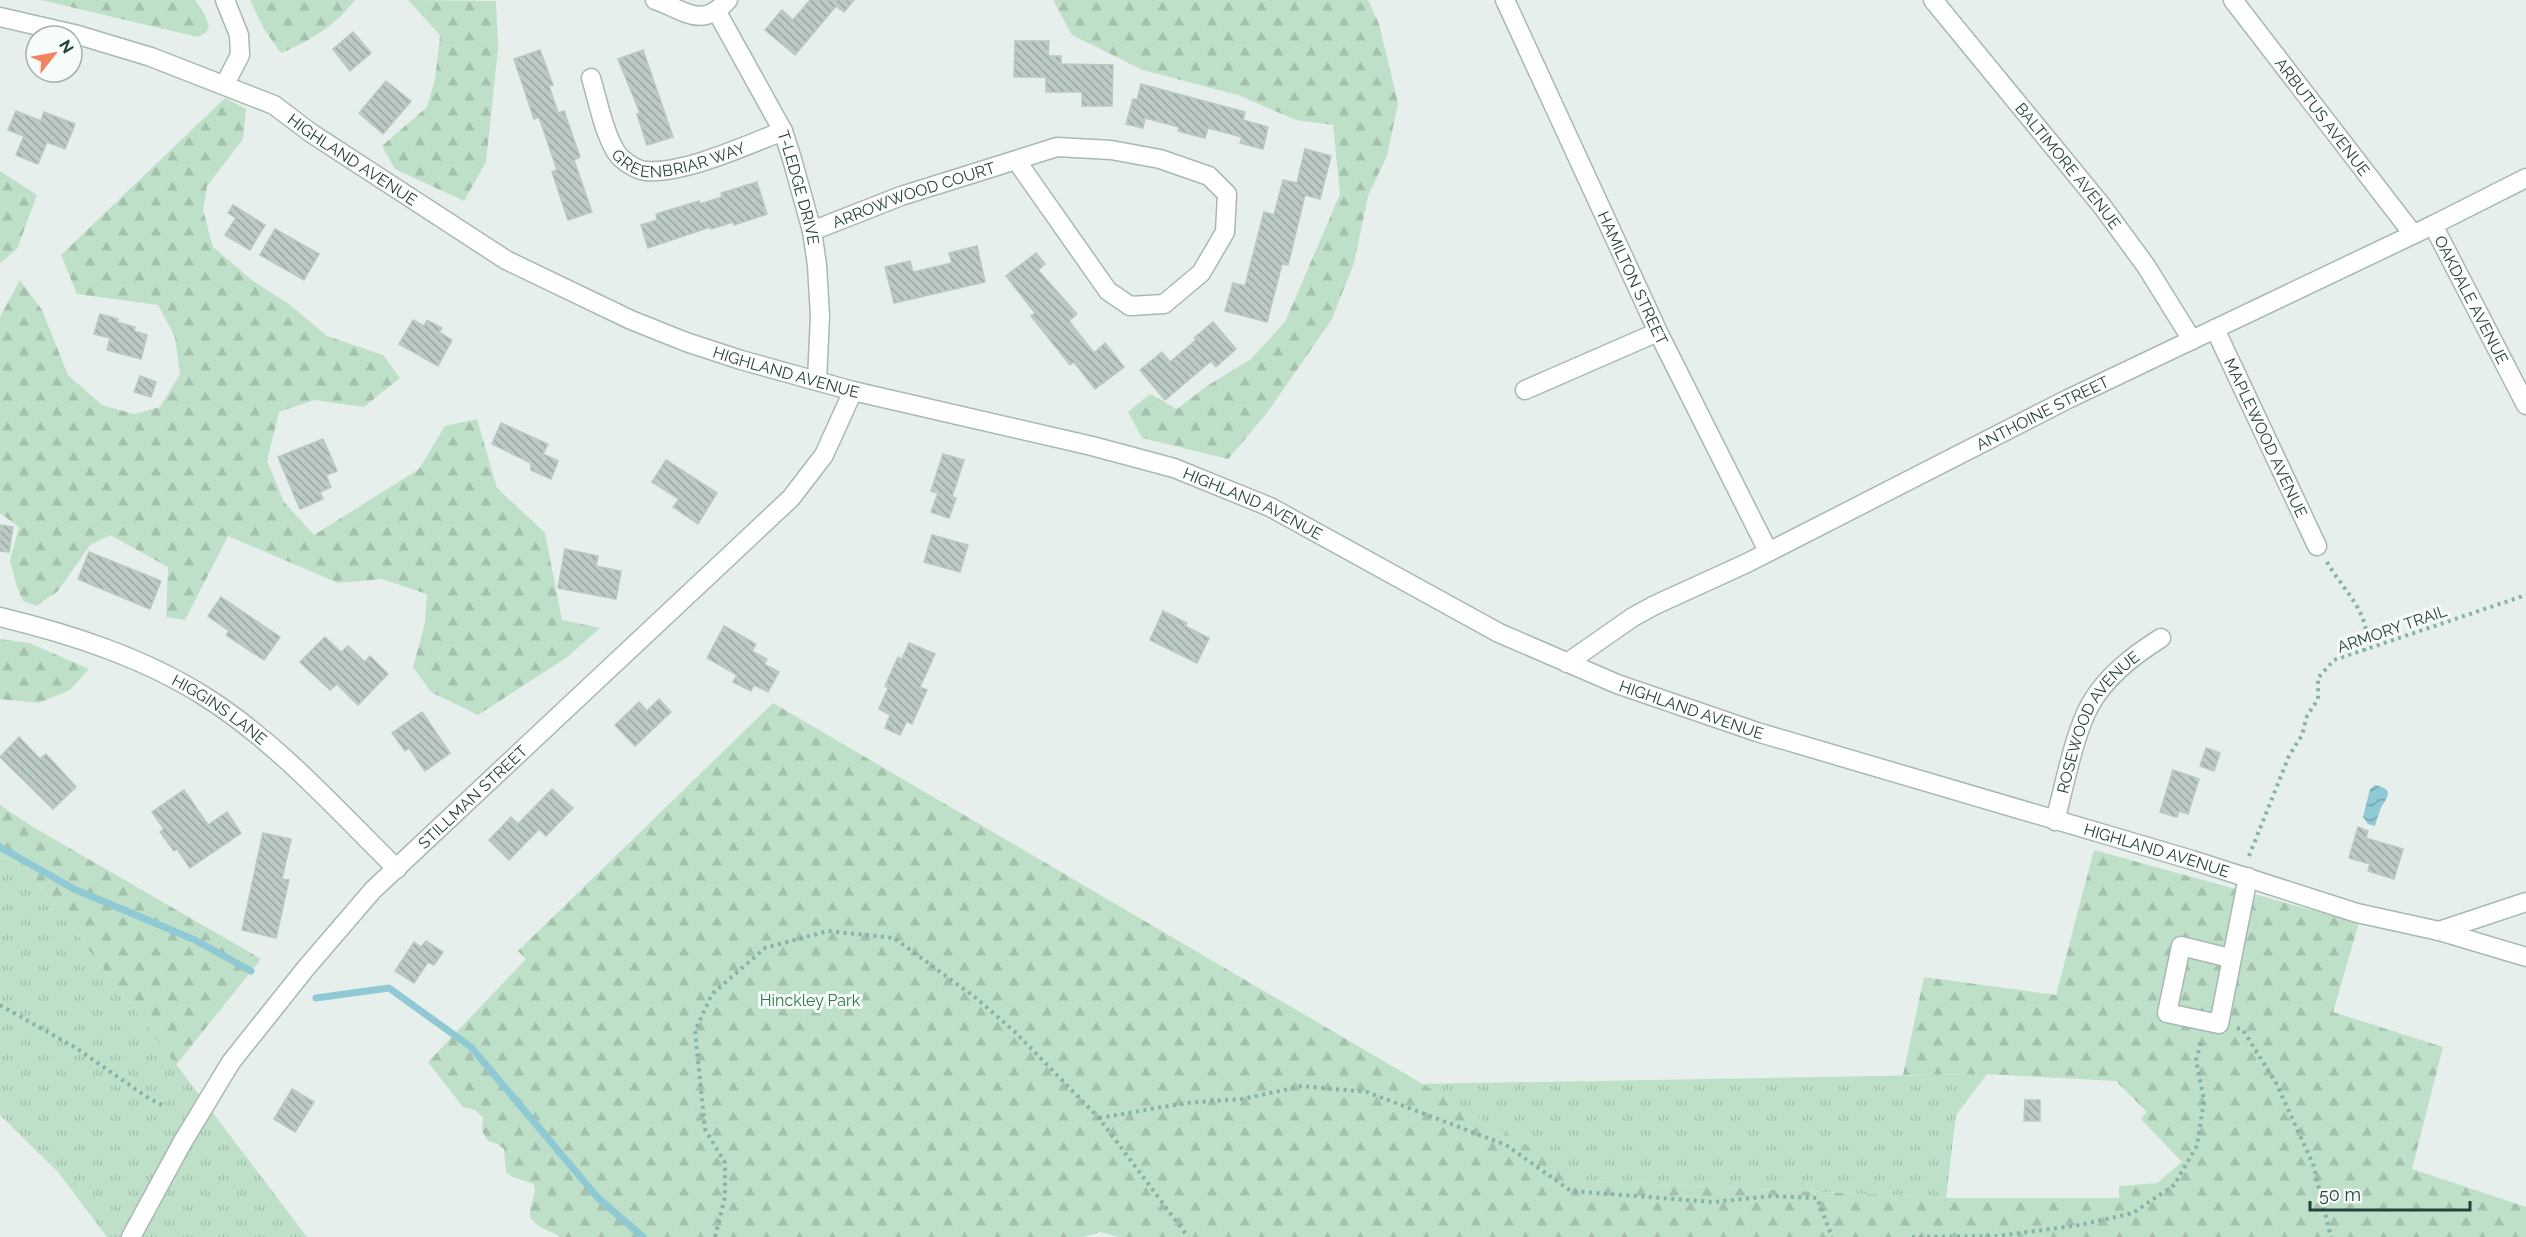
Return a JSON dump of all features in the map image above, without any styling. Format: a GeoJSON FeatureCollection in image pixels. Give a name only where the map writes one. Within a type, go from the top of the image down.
{"type":"FeatureCollection","features":[{"type":"Feature","properties":{"kind":"street"},"geometry":{"type":"LineString","coordinates":[[225,0],[239,35],[240,55],[225,84]]}},
{"type":"Feature","properties":{"kind":"street","name":"HAMILTON STREET"},"geometry":{"type":"LineString","coordinates":[[1505,0],[1658,332],[1768,551]]}},
{"type":"Feature","properties":{"kind":"street","name":"BALTIMORE AVENUE"},"geometry":{"type":"LineString","coordinates":[[1934,0],[2102,206],[2146,266],[2192,340]]}},
{"type":"Feature","properties":{"kind":"street","name":"ARBUTUS AVENUE"},"geometry":{"type":"LineString","coordinates":[[2233,0],[2413,234]]}},
{"type":"Feature","properties":{"kind":"street"},"geometry":{"type":"LineString","coordinates":[[663,1],[685,15],[700,17],[723,6]]}},
{"type":"Feature","properties":{"kind":"street","name":"T-LEDGE DRIVE"},"geometry":{"type":"LineString","coordinates":[[723,6],[783,131],[812,231],[820,316],[817,381]]}},
{"type":"Feature","properties":{"kind":"street","name":"HIGHLAND AVENUE"},"geometry":{"type":"LineString","coordinates":[[0,17],[89,38],[151,57],[274,105],[311,133],[506,260],[631,320],[686,342],[853,391],[1081,443],[1174,468],[1270,507],[1499,633],[1617,684],[1757,732],[2248,877],[2356,913],[2439,931],[2526,957]]}},
{"type":"Feature","properties":{"kind":"street","name":"GREENBRIAR WAY"},"geometry":{"type":"LineString","coordinates":[[591,78],[608,134],[617,153],[629,164],[644,171],[665,170],[719,156],[783,131]]}},
{"type":"Feature","properties":{"kind":"street","name":"ARROWWOOD COURT"},"geometry":{"type":"LineString","coordinates":[[812,231],[901,196],[1057,147],[1111,150],[1160,159],[1209,176],[1227,194],[1225,232],[1201,273],[1164,304],[1130,306],[1108,291],[1016,160]]}},
{"type":"Feature","properties":{"kind":"street","name":"ANTHOINE STREET"},"geometry":{"type":"LineString","coordinates":[[1568,663],[1633,617],[2068,399],[2433,225],[2526,178]]}},
{"type":"Feature","properties":{"kind":"street","name":"OAKDALE AVENUE"},"geometry":{"type":"LineString","coordinates":[[2433,225],[2526,405]]}},
{"type":"Feature","properties":{"kind":"street","name":"MAPLEWOOD AVENUE"},"geometry":{"type":"LineString","coordinates":[[2215,329],[2317,546]]}},
{"type":"Feature","properties":{"kind":"street"},"geometry":{"type":"LineString","coordinates":[[1525,390],[1658,332]]}},
{"type":"Feature","properties":{"kind":"street","name":"STILLMAN STREET"},"geometry":{"type":"LineString","coordinates":[[131,1237],[182,1143],[231,1062],[306,968],[373,890],[791,498],[824,455],[853,391]]}},
{"type":"Feature","properties":{"kind":"street","name":"HIGGINS LANE"},"geometry":{"type":"LineString","coordinates":[[0,617],[55,631],[113,651],[168,675],[202,695],[264,740],[397,869]]}},
{"type":"Feature","properties":{"kind":"street","name":"ROSEWOOD AVENUE"},"geometry":{"type":"LineString","coordinates":[[2055,821],[2075,747],[2090,705],[2121,667],[2161,638]]}},
{"type":"Feature","properties":{"kind":"street"},"geometry":{"type":"LineString","coordinates":[[2230,958],[2181,946],[2167,1013],[2213,1023],[2230,958],[2248,877]]}},
{"type":"Feature","properties":{"kind":"street"},"geometry":{"type":"LineString","coordinates":[[2439,931],[2526,902]]}},
{"type":"Feature","properties":{"kind":"path"},"geometry":{"type":"LineString","coordinates":[[2317,546],[2357,608],[2366,627],[2367,641],[2364,651]]}},
{"type":"Feature","properties":{"kind":"path","name":"ARMORY TRAIL"},"geometry":{"type":"LineString","coordinates":[[2249,856],[2289,756],[2302,735],[2307,716],[2318,699],[2318,678],[2334,660],[2526,594]]}},
{"type":"Feature","properties":{"kind":"path"},"geometry":{"type":"LineString","coordinates":[[715,1237],[725,1197],[725,1163],[705,1129],[695,1031],[712,994],[765,948],[828,931],[894,938],[976,998],[1099,1118],[1188,1237]]}},
{"type":"Feature","properties":{"kind":"path"},"geometry":{"type":"LineString","coordinates":[[0,1005],[76,1048],[147,1097],[166,1107]]}},
{"type":"Feature","properties":{"kind":"path"},"geometry":{"type":"LineString","coordinates":[[1912,1237],[2000,1236],[2080,1226],[2133,1213],[2174,1185],[2197,1146],[2204,1100],[2196,1060],[2213,1023],[2243,1030],[2276,1083],[2313,1164],[2331,1237]]}},
{"type":"Feature","properties":{"kind":"path"},"geometry":{"type":"LineString","coordinates":[[1099,1118],[1186,1103],[1242,1099],[1302,1086],[1367,1092],[1506,1145],[1571,1191],[1713,1202],[1772,1196],[1816,1198],[1832,1237]]}},
{"type":"Feature","properties":{"kind":"green space"},"geometry":{"type":"Polygon","coordinates":[[[41,0],[195,0],[205,15],[209,27],[198,37],[41,0]]]}},
{"type":"Feature","properties":{"kind":"green space"},"geometry":{"type":"Polygon","coordinates":[[[250,0],[355,0],[340,17],[322,31],[281,53],[264,29],[250,0]]]}},
{"type":"Feature","properties":{"kind":"green space"},"geometry":{"type":"Polygon","coordinates":[[[408,0],[496,1],[498,49],[486,162],[464,201],[395,169],[382,146],[427,107],[435,80],[440,35],[408,0]]]}},
{"type":"Feature","properties":{"kind":"green space"},"geometry":{"type":"Polygon","coordinates":[[[1053,0],[1368,0],[1379,24],[1398,103],[1387,156],[1368,196],[1354,263],[1332,319],[1267,413],[1228,459],[1142,438],[1128,412],[1150,394],[1177,409],[1207,386],[1251,359],[1285,322],[1340,194],[1333,125],[1296,120],[1238,95],[1143,70],[1072,35],[1053,0]]]}},
{"type":"Feature","properties":{"kind":"green space"},"geometry":{"type":"Polygon","coordinates":[[[225,98],[246,109],[243,139],[207,186],[203,210],[213,247],[253,281],[289,304],[327,336],[383,355],[400,378],[364,407],[314,400],[279,412],[267,461],[284,502],[314,535],[419,469],[445,426],[477,419],[497,488],[545,533],[562,620],[600,628],[566,658],[478,715],[431,692],[413,667],[425,623],[427,594],[382,579],[338,583],[228,536],[185,620],[166,617],[168,567],[110,535],[90,545],[58,591],[36,606],[23,601],[16,584],[10,560],[19,527],[0,513],[0,317],[20,280],[42,310],[68,375],[102,405],[134,414],[160,407],[180,374],[175,337],[158,305],[77,294],[61,255],[225,98]]]}},
{"type":"Feature","properties":{"kind":"green space"},"geometry":{"type":"Polygon","coordinates":[[[0,171],[37,195],[17,249],[0,263],[0,171]]]}},
{"type":"Feature","properties":{"kind":"green space"},"geometry":{"type":"Polygon","coordinates":[[[0,639],[29,643],[89,669],[70,690],[39,703],[0,699],[0,639]]]}},
{"type":"Feature","properties":{"kind":"green space","name":"Hinckley Park"},"geometry":{"type":"Polygon","coordinates":[[[773,703],[1588,1181],[1946,1198],[2119,1198],[2119,1186],[2157,1183],[2182,1162],[2141,1119],[2147,1112],[2116,1081],[1987,1074],[1903,1075],[1924,977],[2056,995],[2094,850],[2359,923],[2333,1012],[2443,1047],[2412,1169],[2526,1207],[2526,1237],[1119,1237],[1100,1232],[1083,1237],[560,1237],[534,1222],[530,1209],[534,1184],[513,1177],[506,1172],[504,1149],[488,1141],[482,1131],[483,1117],[475,1110],[463,1107],[428,1062],[526,959],[518,951],[773,703]]]}},
{"type":"Feature","properties":{"kind":"green space"},"geometry":{"type":"Polygon","coordinates":[[[0,805],[33,827],[261,959],[176,1065],[24,864],[0,857],[0,805]]]}},
{"type":"Feature","properties":{"kind":"green space"},"geometry":{"type":"Polygon","coordinates":[[[0,857],[24,864],[307,1237],[107,1237],[58,1172],[0,1115],[0,857]]]}},
{"type":"Feature","properties":{"kind":"green space"},"geometry":{"type":"Polygon","coordinates":[[[1987,1074],[1956,1115],[1946,1198],[1588,1181],[835,1237],[1076,1090],[1987,1074]]]}},
{"type":"Feature","properties":{"kind":"water"},"geometry":{"type":"Polygon","coordinates":[[[2375,785],[2387,790],[2388,795],[2375,826],[2368,824],[2363,817],[2370,789],[2375,785]]]}},
{"type":"Feature","properties":{"kind":"building"},"geometry":{"type":"Polygon","coordinates":[[[810,0],[854,0],[844,12],[836,6],[795,55],[765,30],[782,10],[793,20],[810,0]]]}},
{"type":"Feature","properties":{"kind":"building"},"geometry":{"type":"Polygon","coordinates":[[[353,32],[371,53],[350,71],[333,49],[353,32]]]}},
{"type":"Feature","properties":{"kind":"building"},"geometry":{"type":"Polygon","coordinates":[[[1015,41],[1049,41],[1048,56],[1061,56],[1061,64],[1113,65],[1112,106],[1082,106],[1082,92],[1046,92],[1046,77],[1014,77],[1015,41]]]}},
{"type":"Feature","properties":{"kind":"building"},"geometry":{"type":"Polygon","coordinates":[[[540,50],[553,85],[549,86],[558,113],[564,111],[580,157],[574,160],[592,212],[568,220],[552,172],[557,170],[539,117],[534,119],[514,59],[540,50]]]}},
{"type":"Feature","properties":{"kind":"building"},"geometry":{"type":"Polygon","coordinates":[[[643,50],[673,137],[647,145],[637,114],[640,113],[618,59],[643,50]]]}},
{"type":"Feature","properties":{"kind":"building"},"geometry":{"type":"Polygon","coordinates":[[[386,81],[411,101],[383,134],[359,113],[386,81]]]}},
{"type":"Feature","properties":{"kind":"building"},"geometry":{"type":"Polygon","coordinates":[[[1141,84],[1245,112],[1243,120],[1268,127],[1263,149],[1240,143],[1242,137],[1208,128],[1205,138],[1178,131],[1179,127],[1145,118],[1143,128],[1126,124],[1133,99],[1137,100],[1141,84]]]}},
{"type":"Feature","properties":{"kind":"building"},"geometry":{"type":"Polygon","coordinates":[[[16,111],[41,121],[44,112],[75,124],[65,149],[47,142],[38,164],[16,155],[24,136],[8,130],[16,111]]]}},
{"type":"Feature","properties":{"kind":"building"},"geometry":{"type":"Polygon","coordinates":[[[1305,149],[1331,156],[1320,199],[1305,195],[1288,265],[1282,264],[1267,322],[1225,311],[1233,283],[1245,286],[1264,212],[1274,215],[1283,180],[1297,183],[1305,149]]]}},
{"type":"Feature","properties":{"kind":"building"},"geometry":{"type":"Polygon","coordinates":[[[757,182],[767,214],[734,225],[733,222],[711,229],[710,227],[648,248],[641,225],[657,220],[656,214],[699,201],[700,204],[722,197],[721,193],[757,182]]]}},
{"type":"Feature","properties":{"kind":"building"},"geometry":{"type":"Polygon","coordinates":[[[233,205],[265,225],[250,250],[225,235],[236,218],[228,213],[233,205]]]}},
{"type":"Feature","properties":{"kind":"building"},"geometry":{"type":"Polygon","coordinates":[[[275,229],[319,254],[304,280],[260,255],[275,229]]]}},
{"type":"Feature","properties":{"kind":"building"},"geometry":{"type":"Polygon","coordinates":[[[977,246],[985,282],[894,303],[885,267],[910,261],[913,272],[952,263],[949,253],[977,246]]]}},
{"type":"Feature","properties":{"kind":"building"},"geometry":{"type":"Polygon","coordinates":[[[1036,253],[1045,264],[1038,270],[1077,314],[1069,321],[1094,353],[1105,343],[1124,367],[1095,389],[1074,362],[1070,365],[1031,316],[1035,313],[1006,276],[1036,253]]]}},
{"type":"Feature","properties":{"kind":"building"},"geometry":{"type":"Polygon","coordinates":[[[100,314],[118,319],[117,322],[135,327],[134,331],[147,335],[141,359],[107,350],[110,338],[94,334],[100,314]]]}},
{"type":"Feature","properties":{"kind":"building"},"geometry":{"type":"Polygon","coordinates":[[[413,320],[424,326],[427,320],[442,328],[439,332],[452,340],[438,366],[399,344],[413,320]]]}},
{"type":"Feature","properties":{"kind":"building"},"geometry":{"type":"Polygon","coordinates":[[[1213,322],[1236,349],[1216,367],[1211,361],[1165,400],[1140,370],[1162,352],[1170,362],[1213,322]]]}},
{"type":"Feature","properties":{"kind":"building"},"geometry":{"type":"Polygon","coordinates":[[[140,376],[156,382],[151,397],[134,392],[140,376]]]}},
{"type":"Feature","properties":{"kind":"building"},"geometry":{"type":"Polygon","coordinates":[[[501,423],[548,444],[543,454],[558,461],[551,479],[531,470],[531,463],[492,444],[501,423]]]}},
{"type":"Feature","properties":{"kind":"building"},"geometry":{"type":"Polygon","coordinates":[[[323,439],[337,471],[326,475],[331,487],[320,492],[323,499],[300,509],[278,457],[323,439]]]}},
{"type":"Feature","properties":{"kind":"building"},"geometry":{"type":"Polygon","coordinates":[[[943,454],[964,460],[952,497],[956,498],[949,518],[931,512],[938,493],[931,491],[943,454]]]}},
{"type":"Feature","properties":{"kind":"building"},"geometry":{"type":"Polygon","coordinates":[[[666,460],[717,493],[698,524],[673,507],[679,499],[652,482],[666,460]]]}},
{"type":"Feature","properties":{"kind":"building"},"geometry":{"type":"Polygon","coordinates":[[[0,525],[13,527],[9,552],[0,551],[0,525]]]}},
{"type":"Feature","properties":{"kind":"building"},"geometry":{"type":"Polygon","coordinates":[[[932,535],[968,545],[960,572],[924,562],[932,535]]]}},
{"type":"Feature","properties":{"kind":"building"},"geometry":{"type":"Polygon","coordinates":[[[565,549],[598,556],[596,566],[621,571],[616,599],[558,588],[565,549]]]}},
{"type":"Feature","properties":{"kind":"building"},"geometry":{"type":"Polygon","coordinates":[[[89,552],[161,581],[150,609],[78,579],[89,552]]]}},
{"type":"Feature","properties":{"kind":"building"},"geometry":{"type":"Polygon","coordinates":[[[221,597],[280,637],[264,660],[226,635],[229,631],[208,616],[221,597]]]}},
{"type":"Feature","properties":{"kind":"building"},"geometry":{"type":"Polygon","coordinates":[[[1163,611],[1209,638],[1197,663],[1150,640],[1163,611]]]}},
{"type":"Feature","properties":{"kind":"building"},"geometry":{"type":"Polygon","coordinates":[[[724,626],[756,644],[752,651],[767,659],[764,664],[779,672],[768,692],[754,685],[751,691],[733,682],[737,675],[707,658],[724,626]]]}},
{"type":"Feature","properties":{"kind":"building"},"geometry":{"type":"Polygon","coordinates":[[[325,637],[341,652],[348,646],[365,662],[370,656],[388,674],[358,705],[337,684],[330,690],[300,662],[325,637]]]}},
{"type":"Feature","properties":{"kind":"building"},"geometry":{"type":"Polygon","coordinates":[[[909,643],[935,654],[920,687],[927,690],[912,724],[907,721],[900,735],[885,728],[890,715],[879,709],[888,688],[885,686],[898,657],[902,659],[909,643]]]}},
{"type":"Feature","properties":{"kind":"building"},"geometry":{"type":"Polygon","coordinates":[[[659,699],[671,712],[635,746],[615,725],[639,702],[647,711],[659,699]]]}},
{"type":"Feature","properties":{"kind":"building"},"geometry":{"type":"Polygon","coordinates":[[[422,712],[450,753],[425,771],[409,748],[405,751],[392,733],[422,712]]]}},
{"type":"Feature","properties":{"kind":"building"},"geometry":{"type":"Polygon","coordinates":[[[19,737],[40,759],[46,754],[76,787],[53,809],[0,757],[19,737]]]}},
{"type":"Feature","properties":{"kind":"building"},"geometry":{"type":"Polygon","coordinates":[[[2206,748],[2220,753],[2214,771],[2200,766],[2206,748]]]}},
{"type":"Feature","properties":{"kind":"building"},"geometry":{"type":"Polygon","coordinates":[[[2173,770],[2199,779],[2188,814],[2179,811],[2177,817],[2160,812],[2173,770]]]}},
{"type":"Feature","properties":{"kind":"building"},"geometry":{"type":"Polygon","coordinates":[[[552,789],[573,808],[546,836],[539,829],[509,860],[489,840],[511,817],[518,824],[552,789]]]}},
{"type":"Feature","properties":{"kind":"building"},"geometry":{"type":"Polygon","coordinates":[[[184,790],[208,825],[227,812],[241,833],[190,868],[177,849],[174,851],[160,832],[164,829],[152,812],[184,790]]]}},
{"type":"Feature","properties":{"kind":"building"},"geometry":{"type":"Polygon","coordinates":[[[2358,827],[2368,831],[2366,838],[2403,849],[2394,879],[2368,871],[2370,864],[2349,858],[2358,827]]]}},
{"type":"Feature","properties":{"kind":"building"},"geometry":{"type":"Polygon","coordinates":[[[263,833],[291,839],[282,879],[289,880],[276,938],[242,930],[263,833]]]}},
{"type":"Feature","properties":{"kind":"building"},"geometry":{"type":"Polygon","coordinates":[[[426,941],[443,952],[434,965],[428,962],[414,983],[395,971],[414,942],[421,947],[426,941]]]}},
{"type":"Feature","properties":{"kind":"building"},"geometry":{"type":"Polygon","coordinates":[[[292,1089],[314,1102],[295,1132],[274,1119],[292,1089]]]}},
{"type":"Feature","properties":{"kind":"building"},"geometry":{"type":"Polygon","coordinates":[[[2025,1100],[2040,1100],[2040,1121],[2024,1121],[2025,1100]]]}},
{"type":"Feature","properties":{"kind":"waterway"},"geometry":{"type":"LineString","coordinates":[[0,847],[74,889],[195,940],[251,971]]}},
{"type":"Feature","properties":{"kind":"waterway"},"geometry":{"type":"LineString","coordinates":[[316,998],[389,988],[471,1047],[598,1198],[643,1237]]}}]}
